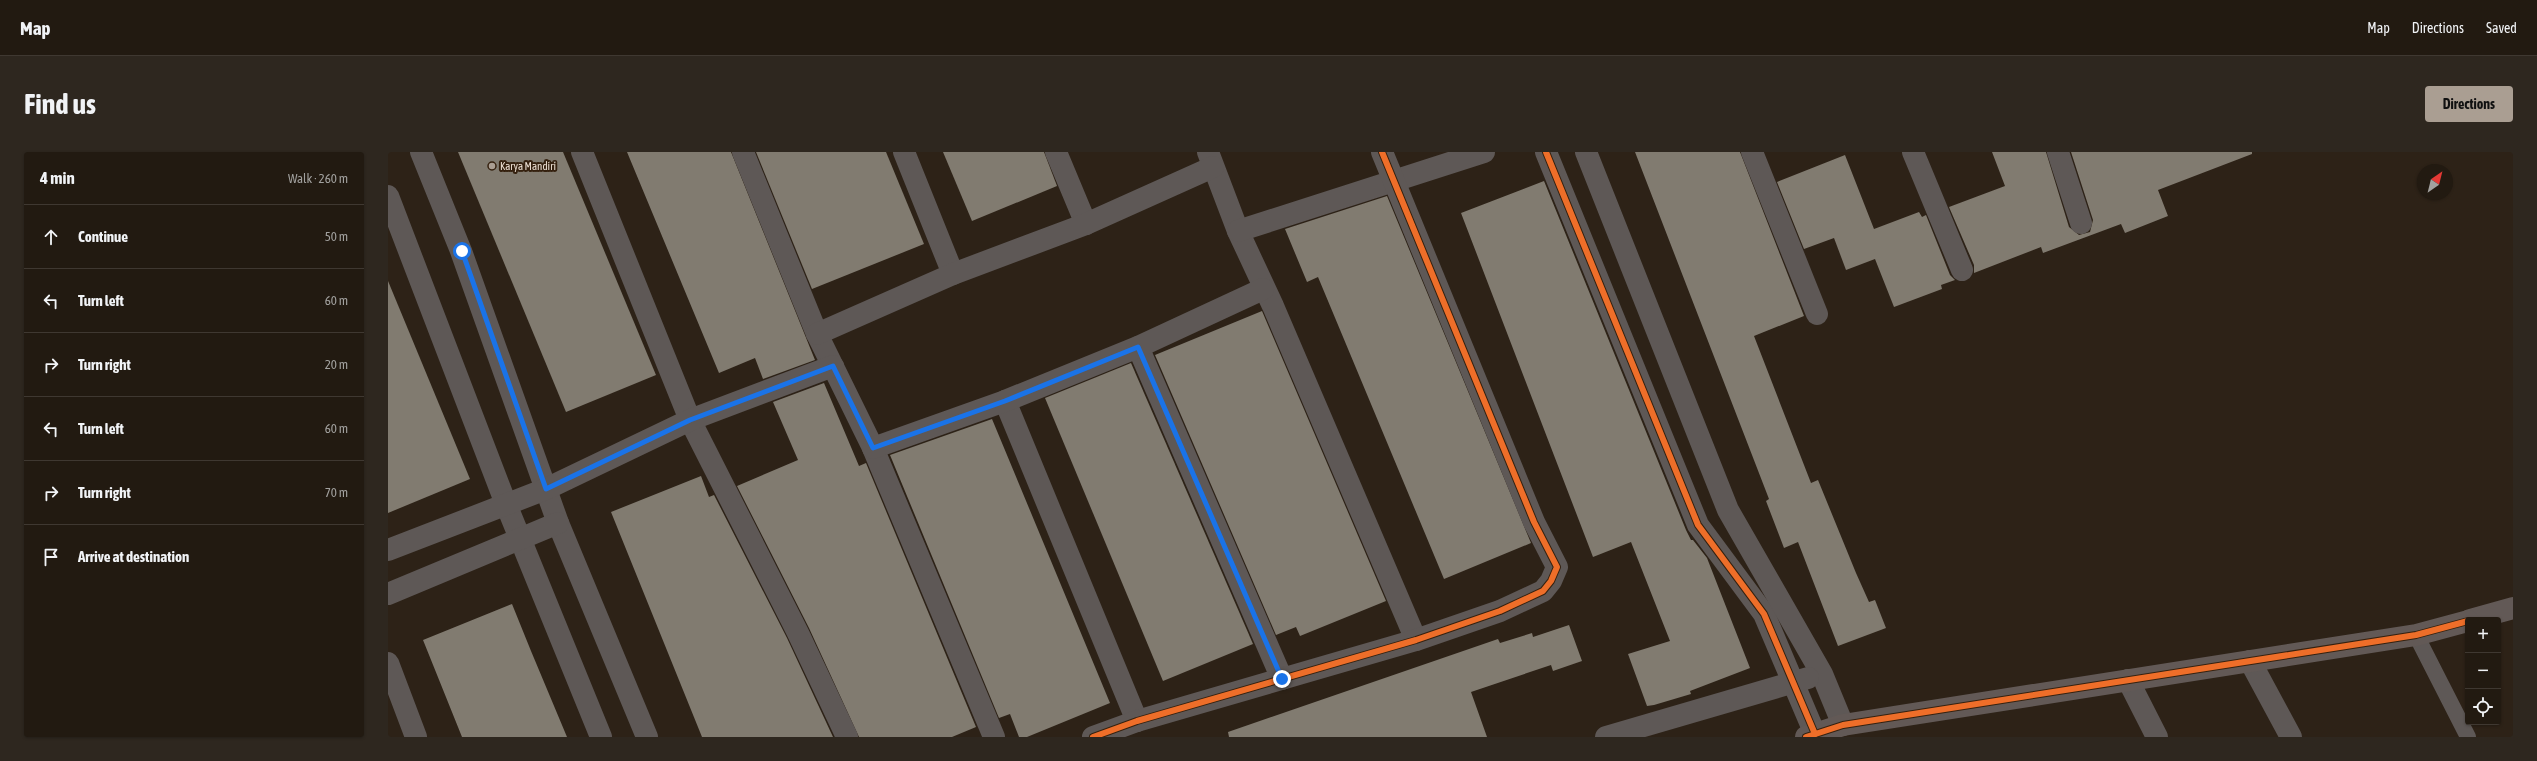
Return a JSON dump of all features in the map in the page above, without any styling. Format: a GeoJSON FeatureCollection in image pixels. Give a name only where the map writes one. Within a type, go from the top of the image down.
{"type":"FeatureCollection","features":[{"type":"Feature","properties":{"kind":"street"},"geometry":{"type":"LineString","coordinates":[[421,152],[462,251],[558,523],[647,737]]}},
{"type":"Feature","properties":{"kind":"street"},"geometry":{"type":"LineString","coordinates":[[582,152],[690,420],[798,632],[846,737]]}},
{"type":"Feature","properties":{"kind":"street"},"geometry":{"type":"LineString","coordinates":[[743,152],[817,334],[873,448],[994,737]]}},
{"type":"Feature","properties":{"kind":"street"},"geometry":{"type":"LineString","coordinates":[[904,152],[953,274]]}},
{"type":"Feature","properties":{"kind":"street"},"geometry":{"type":"LineString","coordinates":[[1056,152],[1086,224]]}},
{"type":"Feature","properties":{"kind":"street"},"geometry":{"type":"LineString","coordinates":[[1093,737],[1137,721],[1416,640],[1529,599],[1543,591],[1551,581],[1557,567],[1534,522],[1382,152]]}},
{"type":"Feature","properties":{"kind":"street"},"geometry":{"type":"LineString","coordinates":[[1238,230],[1394,179],[1484,152]]}},
{"type":"Feature","properties":{"kind":"street"},"geometry":{"type":"LineString","coordinates":[[1546,152],[1698,525],[1764,614],[1794,682],[1810,735],[1843,724],[2416,635],[2465,621]]}},
{"type":"Feature","properties":{"kind":"street"},"geometry":{"type":"LineString","coordinates":[[1586,152],[1728,510],[1822,674],[1843,724]]}},
{"type":"Feature","properties":{"kind":"street"},"geometry":{"type":"LineString","coordinates":[[1752,152],[1817,314]]}},
{"type":"Feature","properties":{"kind":"street"},"geometry":{"type":"LineString","coordinates":[[1913,152],[1962,270]]}},
{"type":"Feature","properties":{"kind":"street"},"geometry":{"type":"LineString","coordinates":[[2058,152],[2081,223]]}},
{"type":"Feature","properties":{"kind":"street"},"geometry":{"type":"LineString","coordinates":[[817,334],[953,274],[1086,224],[1210,159],[1263,289],[1276,313],[1416,640]]}},
{"type":"Feature","properties":{"kind":"street"},"geometry":{"type":"LineString","coordinates":[[388,196],[506,504],[601,737]]}},
{"type":"Feature","properties":{"kind":"street"},"geometry":{"type":"LineString","coordinates":[[873,448],[1005,401],[1138,347],[1263,289]]}},
{"type":"Feature","properties":{"kind":"street"},"geometry":{"type":"LineString","coordinates":[[1138,347],[1282,679]]}},
{"type":"Feature","properties":{"kind":"street"},"geometry":{"type":"LineString","coordinates":[[388,550],[546,489],[690,420],[833,366]]}},
{"type":"Feature","properties":{"kind":"street"},"geometry":{"type":"LineString","coordinates":[[1005,401],[1137,721]]}},
{"type":"Feature","properties":{"kind":"street"},"geometry":{"type":"LineString","coordinates":[[1698,525],[1728,510]]}},
{"type":"Feature","properties":{"kind":"street"},"geometry":{"type":"LineString","coordinates":[[388,594],[558,523]]}},
{"type":"Feature","properties":{"kind":"street"},"geometry":{"type":"LineString","coordinates":[[2480,617],[2513,608]]}},
{"type":"Feature","properties":{"kind":"street"},"geometry":{"type":"LineString","coordinates":[[2250,661],[2291,737]]}},
{"type":"Feature","properties":{"kind":"street"},"geometry":{"type":"LineString","coordinates":[[388,663],[416,737]]}},
{"type":"Feature","properties":{"kind":"street"},"geometry":{"type":"LineString","coordinates":[[1606,737],[1822,674]]}},
{"type":"Feature","properties":{"kind":"street"},"geometry":{"type":"LineString","coordinates":[[2128,680],[2157,737]]}},
{"type":"Feature","properties":{"kind":"lane"},"geometry":{"type":"LineString","coordinates":[[2416,635],[2468,737]]}},
{"type":"Feature","properties":{"kind":"building"},"geometry":{"type":"Polygon","coordinates":[[[458,152],[563,152],[656,375],[566,412],[458,152]]]}},
{"type":"Feature","properties":{"kind":"building"},"geometry":{"type":"Polygon","coordinates":[[[627,152],[731,152],[815,360],[763,379],[755,358],[719,373],[627,152]]]}},
{"type":"Feature","properties":{"kind":"building"},"geometry":{"type":"Polygon","coordinates":[[[756,152],[886,152],[924,244],[812,289],[756,152]]]}},
{"type":"Feature","properties":{"kind":"building"},"geometry":{"type":"Polygon","coordinates":[[[943,152],[1044,152],[1057,186],[972,221],[943,152]]]}},
{"type":"Feature","properties":{"kind":"building"},"geometry":{"type":"Polygon","coordinates":[[[1635,152],[1740,152],[1804,316],[1754,336],[1811,483],[1818,480],[1869,602],[1875,600],[1886,628],[1838,646],[1798,542],[1784,548],[1766,501],[1769,499],[1635,152]]]}},
{"type":"Feature","properties":{"kind":"building"},"geometry":{"type":"Polygon","coordinates":[[[1992,152],[2046,152],[2069,227],[2079,235],[2090,232],[2093,220],[2071,152],[2252,152],[2252,154],[2158,190],[2168,216],[2125,233],[2121,224],[2043,253],[2041,247],[1974,273],[1974,265],[1949,207],[2005,186],[1992,152]]]}},
{"type":"Feature","properties":{"kind":"building"},"geometry":{"type":"Polygon","coordinates":[[[1845,155],[1874,229],[1919,212],[1922,217],[1926,215],[1950,275],[1955,280],[1941,285],[1942,289],[1894,307],[1875,259],[1846,270],[1834,238],[1804,249],[1777,182],[1845,155]]]}},
{"type":"Feature","properties":{"kind":"building"},"geometry":{"type":"Polygon","coordinates":[[[1544,181],[1686,530],[1691,540],[1693,540],[1707,558],[1750,668],[1690,691],[1691,694],[1654,705],[1647,706],[1628,654],[1670,641],[1631,542],[1593,557],[1461,213],[1544,181]]]}},
{"type":"Feature","properties":{"kind":"building"},"geometry":{"type":"Polygon","coordinates":[[[1387,196],[1531,543],[1444,579],[1318,277],[1307,282],[1285,229],[1387,196]]]}},
{"type":"Feature","properties":{"kind":"building"},"geometry":{"type":"Polygon","coordinates":[[[388,281],[470,479],[388,513],[388,281]]]}},
{"type":"Feature","properties":{"kind":"building"},"geometry":{"type":"Polygon","coordinates":[[[1262,311],[1386,601],[1300,636],[1296,627],[1276,635],[1155,355],[1262,311]]]}},
{"type":"Feature","properties":{"kind":"building"},"geometry":{"type":"Polygon","coordinates":[[[1131,363],[1253,644],[1163,681],[1045,398],[1131,363]]]}},
{"type":"Feature","properties":{"kind":"building"},"geometry":{"type":"Polygon","coordinates":[[[824,383],[859,466],[866,463],[976,727],[952,737],[859,737],[809,628],[737,486],[798,460],[773,402],[824,383]]]}},
{"type":"Feature","properties":{"kind":"building"},"geometry":{"type":"Polygon","coordinates":[[[992,419],[1110,703],[1027,737],[1019,737],[1010,714],[999,718],[890,455],[992,419]]]}},
{"type":"Feature","properties":{"kind":"building"},"geometry":{"type":"Polygon","coordinates":[[[701,476],[709,497],[714,495],[787,638],[833,737],[702,737],[611,512],[701,476]]]}},
{"type":"Feature","properties":{"kind":"building"},"geometry":{"type":"Polygon","coordinates":[[[512,604],[567,737],[462,737],[423,640],[512,604]]]}},
{"type":"Feature","properties":{"kind":"building"},"geometry":{"type":"Polygon","coordinates":[[[1569,625],[1582,661],[1553,671],[1551,665],[1471,692],[1487,737],[1229,737],[1228,732],[1498,639],[1500,643],[1532,633],[1533,637],[1569,625]]]}},
{"type":"Feature","properties":{"kind":"cycle path"},"geometry":{"type":"LineString","coordinates":[[1093,737],[1137,721],[1416,640],[1500,611],[1543,591],[1551,581],[1557,567],[1534,522],[1382,152]]}},
{"type":"Feature","properties":{"kind":"cycle path"},"geometry":{"type":"LineString","coordinates":[[1546,152],[1698,525],[1764,614],[1815,734]]}},
{"type":"Feature","properties":{"kind":"cycle path"},"geometry":{"type":"LineString","coordinates":[[1806,737],[1843,725],[2416,635],[2465,622]]}},
{"type":"Feature","properties":{"kind":"place","name":"Karya Mandiri"},"geometry":{"type":"Point","coordinates":[492,166]}},
{"type":"Feature","properties":{"kind":"route"},"geometry":{"type":"LineString","coordinates":[[462,251],[546,489],[690,420],[833,366],[873,448],[1005,401],[1138,347],[1282,679]]}}]}
